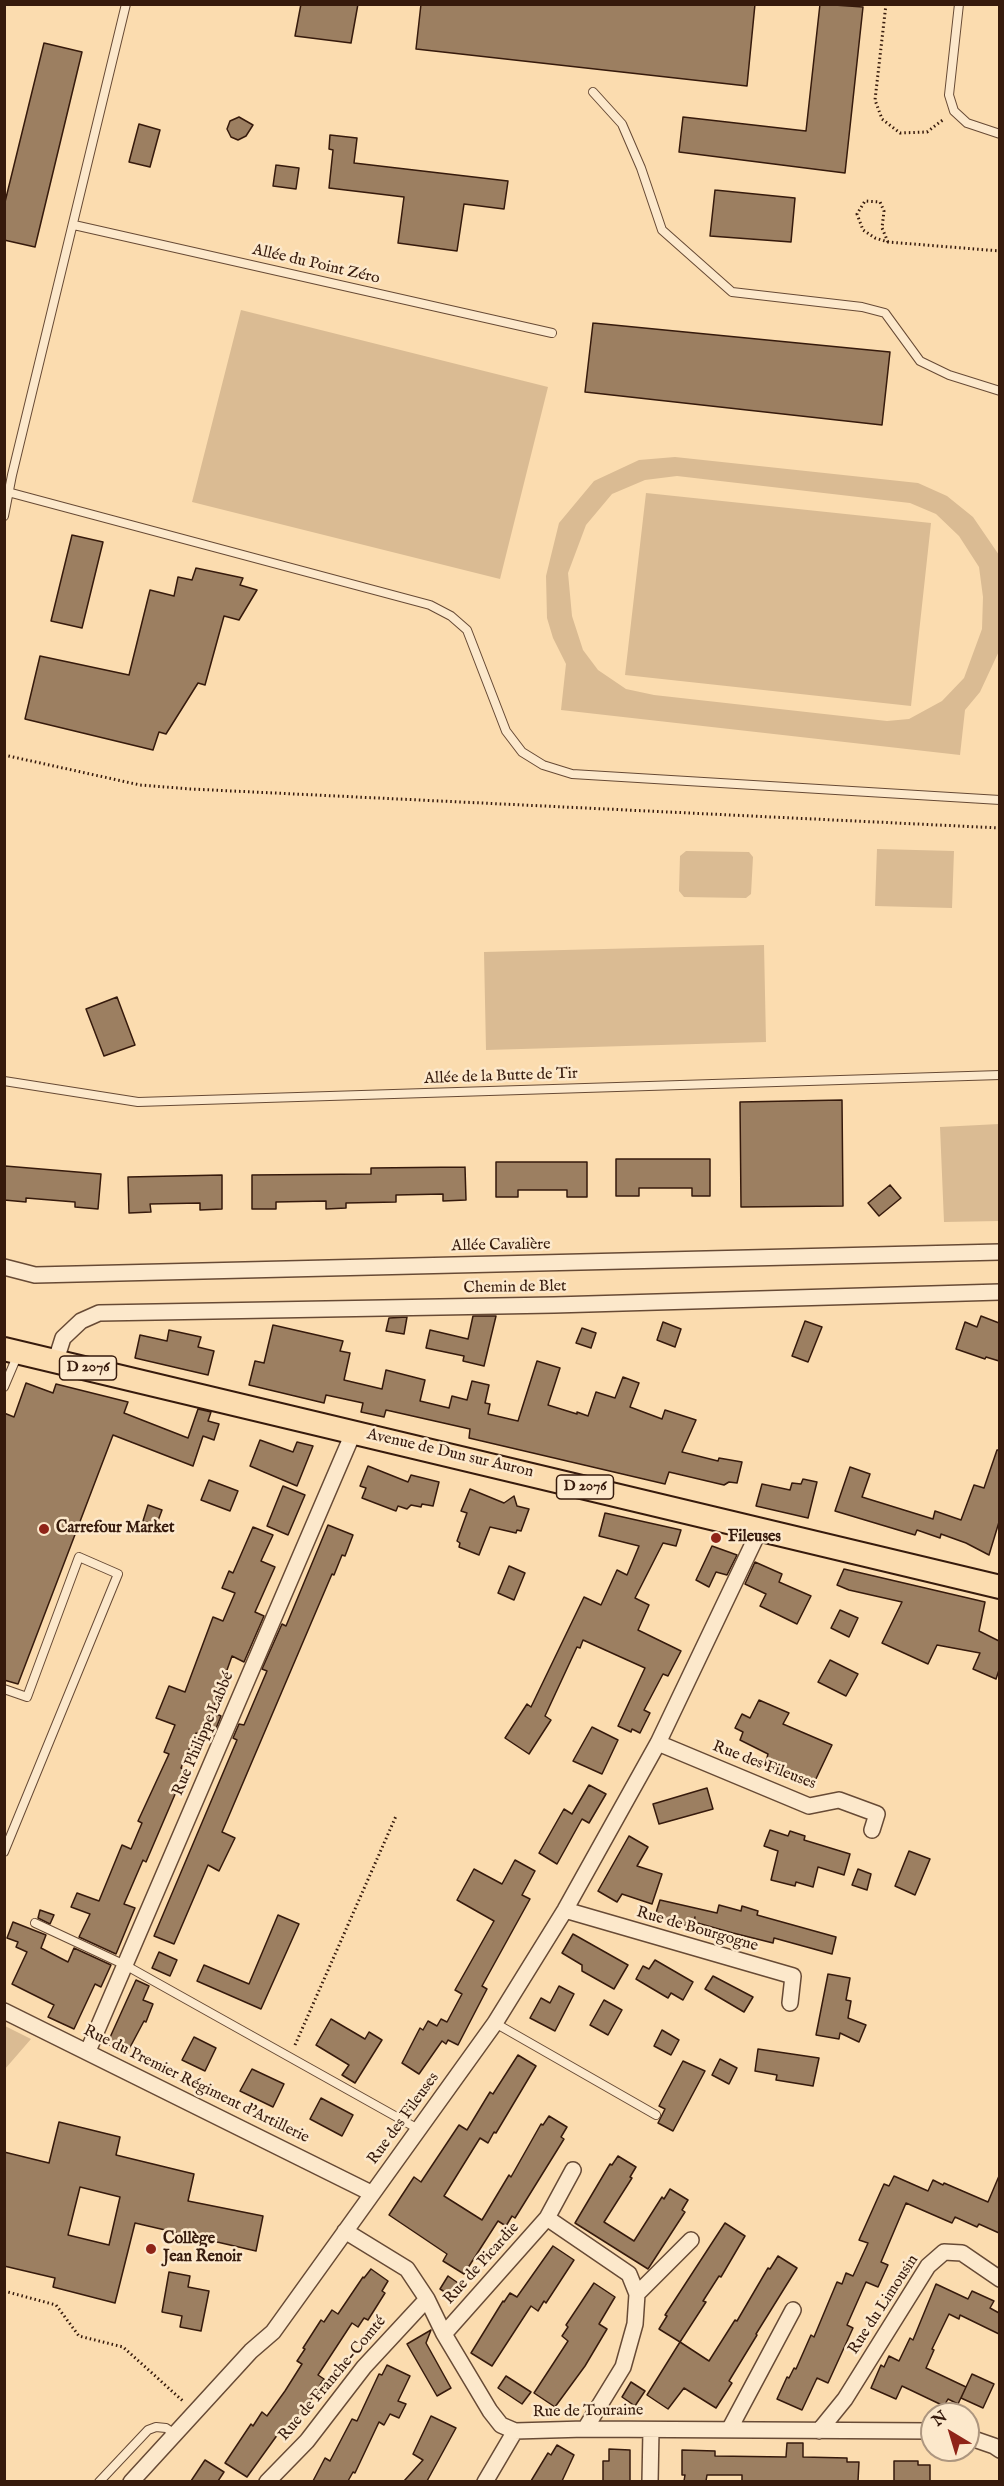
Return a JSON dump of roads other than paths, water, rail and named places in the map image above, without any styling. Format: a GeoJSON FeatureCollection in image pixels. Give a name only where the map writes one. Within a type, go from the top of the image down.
{"type":"FeatureCollection","features":[{"type":"Feature","properties":{"kind":"main road","name":"Avenue de Dun sur Auron"},"geometry":{"type":"LineString","coordinates":[[11,1351],[354,1431],[999,1587]]}},
{"type":"Feature","properties":{"kind":"street","name":"Allée Cavalière"},"geometry":{"type":"LineString","coordinates":[[4,1267],[35,1275],[999,1252]]}},
{"type":"Feature","properties":{"kind":"street","name":"Chemin de Blet"},"geometry":{"type":"LineString","coordinates":[[56,1360],[63,1338],[81,1322],[99,1314],[554,1305],[999,1292]]}},
{"type":"Feature","properties":{"kind":"street","name":"Rue Philippe Labbé"},"geometry":{"type":"LineString","coordinates":[[88,2051],[354,1431]]}},
{"type":"Feature","properties":{"kind":"street","name":"Rue des Fileuses"},"geometry":{"type":"LineString","coordinates":[[131,2481],[251,2351],[273,2332],[495,2023],[565,1910],[658,1743],[760,1529]]}},
{"type":"Feature","properties":{"kind":"street","name":"Rue des Fileuses"},"geometry":{"type":"LineString","coordinates":[[658,1743],[809,1806],[840,1800],[877,1814],[872,1830]]}},
{"type":"Feature","properties":{"kind":"street","name":"Rue de Bourgogne"},"geometry":{"type":"LineString","coordinates":[[565,1910],[793,1976],[790,2003]]}},
{"type":"Feature","properties":{"kind":"street","name":"Rue du Premier Régiment d'Artillerie"},"geometry":{"type":"LineString","coordinates":[[4,2011],[371,2193]]}},
{"type":"Feature","properties":{"kind":"street","name":"Rue de Picardie"},"geometry":{"type":"LineString","coordinates":[[444,2334],[547,2218],[573,2170]]}},
{"type":"Feature","properties":{"kind":"street"},"geometry":{"type":"LineString","coordinates":[[547,2218],[629,2274],[637,2294],[635,2324],[623,2367],[585,2429]]}},
{"type":"Feature","properties":{"kind":"street","name":"Rue de Touraine"},"geometry":{"type":"LineString","coordinates":[[345,2231],[406,2269],[426,2299],[490,2411],[501,2425],[515,2431],[585,2429],[920,2431]]}},
{"type":"Feature","properties":{"kind":"street"},"geometry":{"type":"LineString","coordinates":[[637,2294],[691,2240]]}},
{"type":"Feature","properties":{"kind":"street","name":"Rue du Limousin"},"geometry":{"type":"LineString","coordinates":[[819,2431],[845,2399],[928,2266],[944,2252],[962,2253],[999,2279]]}},
{"type":"Feature","properties":{"kind":"street","name":"Rue de Franche-Comté"},"geometry":{"type":"LineString","coordinates":[[267,2481],[307,2441],[364,2367],[426,2299]]}},
{"type":"Feature","properties":{"kind":"street"},"geometry":{"type":"LineString","coordinates":[[729,2430],[793,2310]]}},
{"type":"Feature","properties":{"kind":"street"},"geometry":{"type":"LineString","coordinates":[[650,2481],[651,2430]]}},
{"type":"Feature","properties":{"kind":"street"},"geometry":{"type":"LineString","coordinates":[[485,2481],[515,2431]]}},
{"type":"Feature","properties":{"kind":"street"},"geometry":{"type":"LineString","coordinates":[[980,2441],[999,2450]]}},
{"type":"Feature","properties":{"kind":"lane"},"geometry":{"type":"LineString","coordinates":[[4,516],[7,491],[74,225],[126,4]]}},
{"type":"Feature","properties":{"kind":"lane"},"geometry":{"type":"LineString","coordinates":[[959,4],[949,95],[954,111],[967,123],[999,134]]}},
{"type":"Feature","properties":{"kind":"lane"},"geometry":{"type":"LineString","coordinates":[[593,92],[622,124],[641,168],[662,230],[732,292],[862,307],[885,313],[920,361],[949,375],[999,391]]}},
{"type":"Feature","properties":{"kind":"lane","name":"Allée du Point Zéro"},"geometry":{"type":"LineString","coordinates":[[74,225],[552,333]]}},
{"type":"Feature","properties":{"kind":"lane"},"geometry":{"type":"LineString","coordinates":[[7,491],[430,605],[451,616],[467,630],[506,731],[522,752],[543,765],[572,774],[999,800]]}},
{"type":"Feature","properties":{"kind":"lane","name":"Allée de la Butte de Tir"},"geometry":{"type":"LineString","coordinates":[[4,1081],[138,1102],[999,1076]]}},
{"type":"Feature","properties":{"kind":"lane"},"geometry":{"type":"LineString","coordinates":[[4,1387],[11,1351]]}},
{"type":"Feature","properties":{"kind":"lane"},"geometry":{"type":"LineString","coordinates":[[4,1689],[27,1697],[79,1557],[118,1574],[4,1852]]}},
{"type":"Feature","properties":{"kind":"lane"},"geometry":{"type":"LineString","coordinates":[[35,1923],[125,1965],[420,2130]]}},
{"type":"Feature","properties":{"kind":"lane"},"geometry":{"type":"LineString","coordinates":[[495,2023],[656,2115]]}},
{"type":"Feature","properties":{"kind":"lane"},"geometry":{"type":"LineString","coordinates":[[99,2481],[148,2430],[156,2427],[166,2428],[175,2434]]}},
{"type":"Feature","properties":{"kind":"place","name":"Carrefour Market"},"geometry":{"type":"Point","coordinates":[44,1529]}},
{"type":"Feature","properties":{"kind":"place","name":"Fileuses"},"geometry":{"type":"Point","coordinates":[716,1538]}},
{"type":"Feature","properties":{"kind":"place","name":"Collège Jean Renoir"},"geometry":{"type":"Point","coordinates":[151,2249]}}]}
